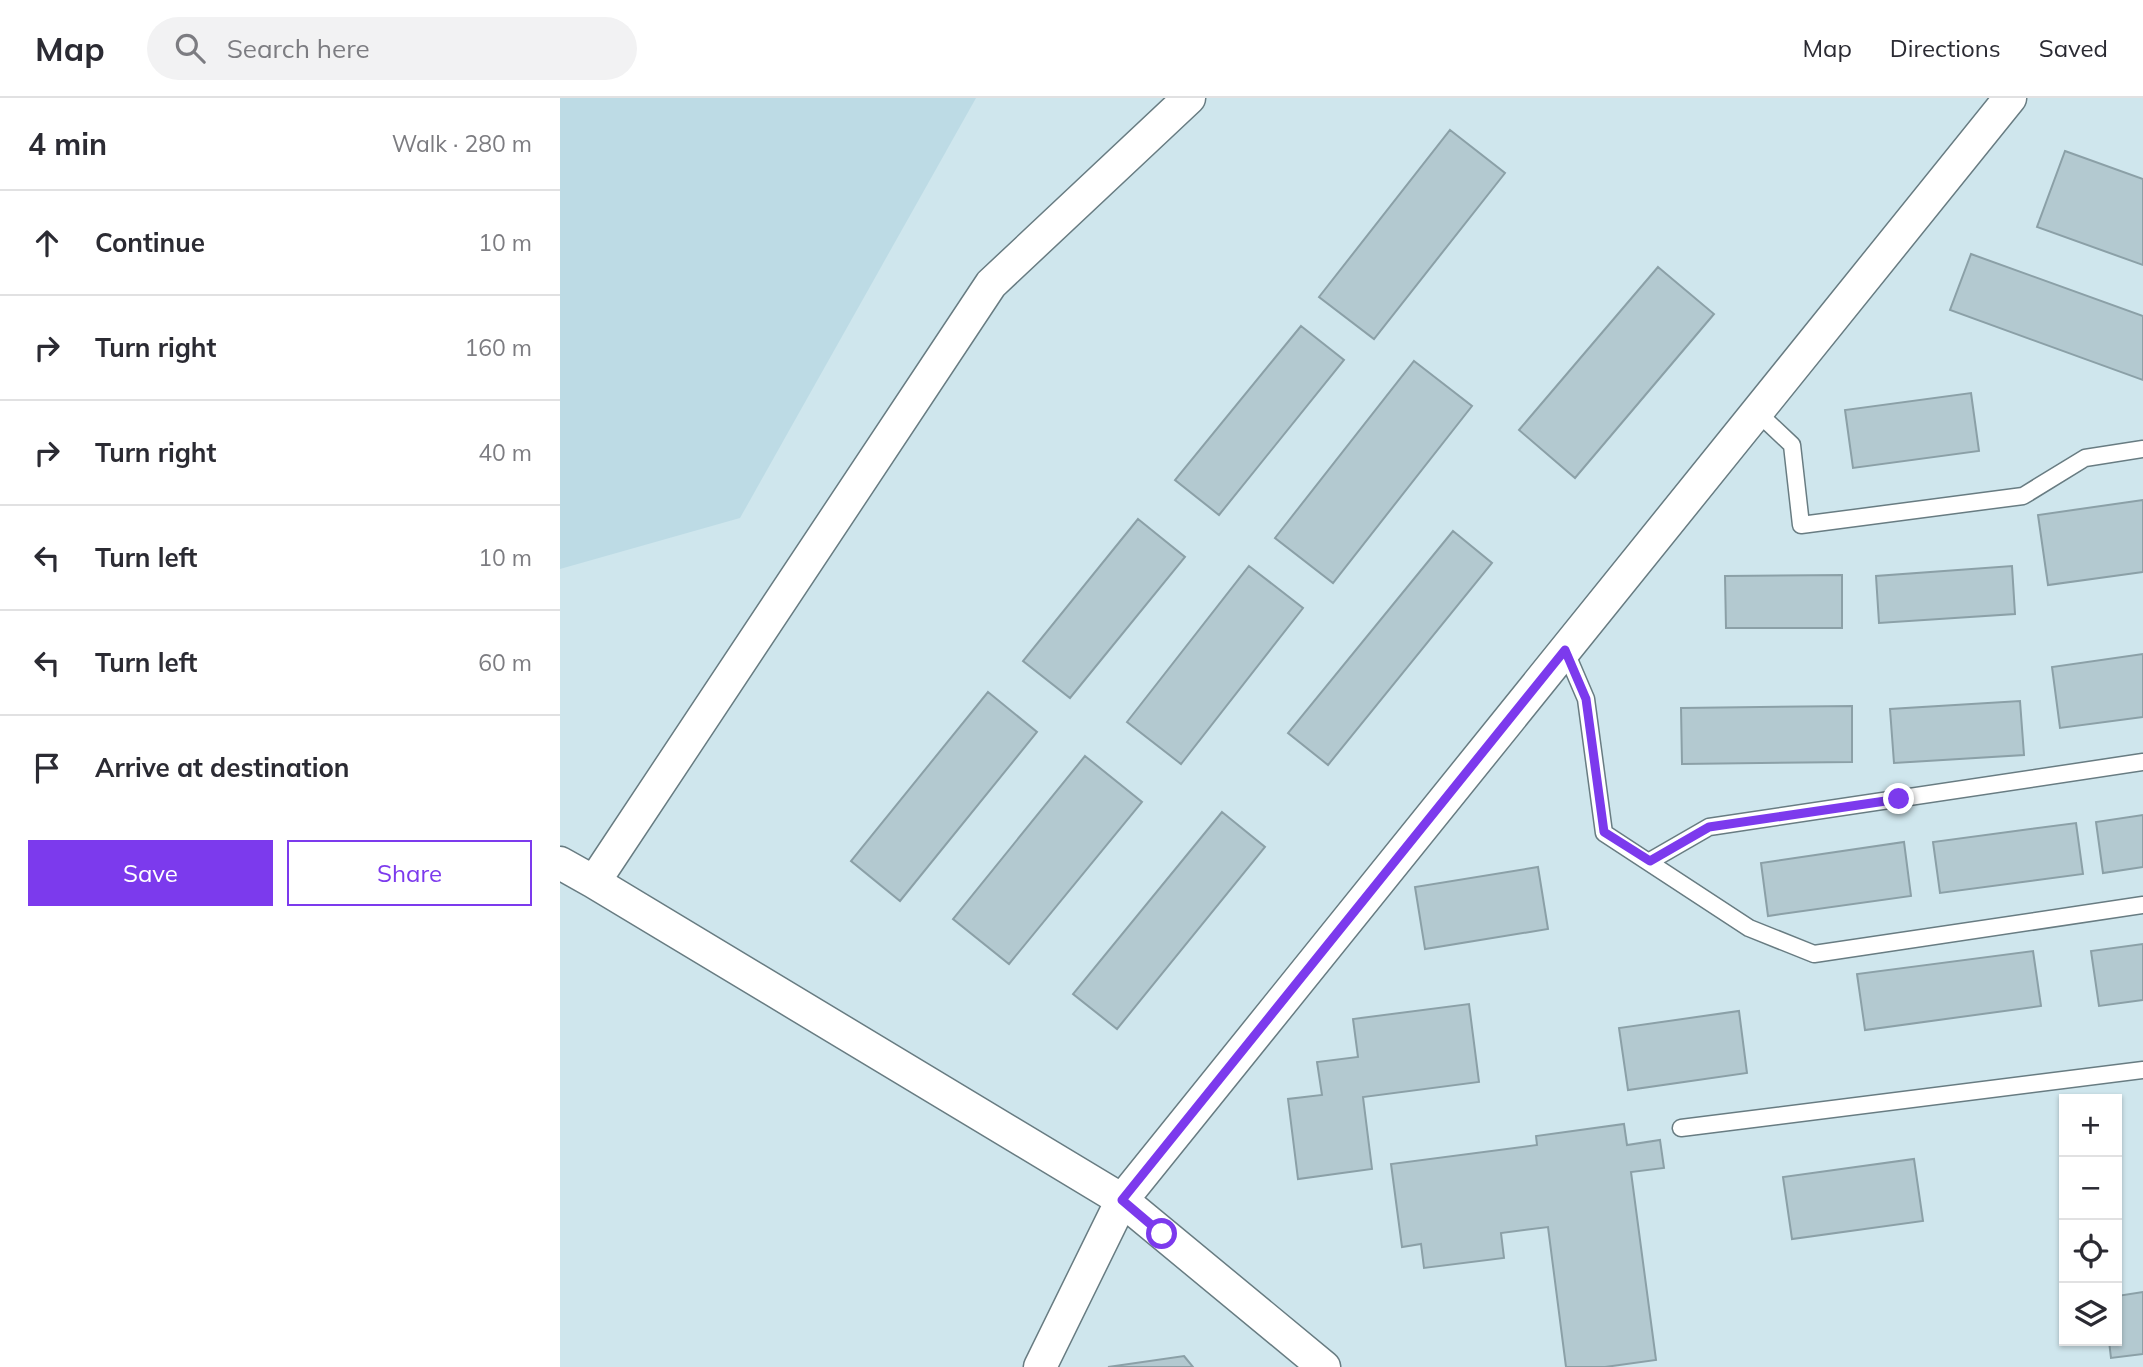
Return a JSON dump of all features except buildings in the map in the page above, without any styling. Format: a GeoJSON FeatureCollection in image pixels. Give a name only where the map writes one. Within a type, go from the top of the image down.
{"type":"FeatureCollection","features":[{"type":"Feature","properties":{"kind":"street"},"geometry":{"type":"LineString","coordinates":[[594,881],[991,284],[1189,98]]}},
{"type":"Feature","properties":{"kind":"street"},"geometry":{"type":"LineString","coordinates":[[1040,1367],[1122,1200],[2010,98]]}},
{"type":"Feature","properties":{"kind":"street"},"geometry":{"type":"LineString","coordinates":[[560,863],[1122,1200],[1324,1367]]}},
{"type":"Feature","properties":{"kind":"lane"},"geometry":{"type":"LineString","coordinates":[[1757,412],[1792,445],[1801,525],[2023,496],[2085,458],[2143,449]]}},
{"type":"Feature","properties":{"kind":"lane"},"geometry":{"type":"LineString","coordinates":[[1565,650],[1586,699],[1604,832],[1749,928],[1814,954],[2143,905]]}},
{"type":"Feature","properties":{"kind":"lane"},"geometry":{"type":"LineString","coordinates":[[1650,861],[1709,827],[2143,762]]}},
{"type":"Feature","properties":{"kind":"lane"},"geometry":{"type":"LineString","coordinates":[[1681,1128],[2143,1070]]}},
{"type":"Feature","properties":{"kind":"shaded area"},"geometry":{"type":"Polygon","coordinates":[[[560,98],[976,98],[740,518],[560,569],[560,98]]]}},
{"type":"Feature","properties":{"kind":"route"},"geometry":{"type":"LineString","coordinates":[[1162,1234],[1122,1200],[1565,650],[1586,699],[1604,832],[1650,861],[1709,827],[1899,799]]}}]}
